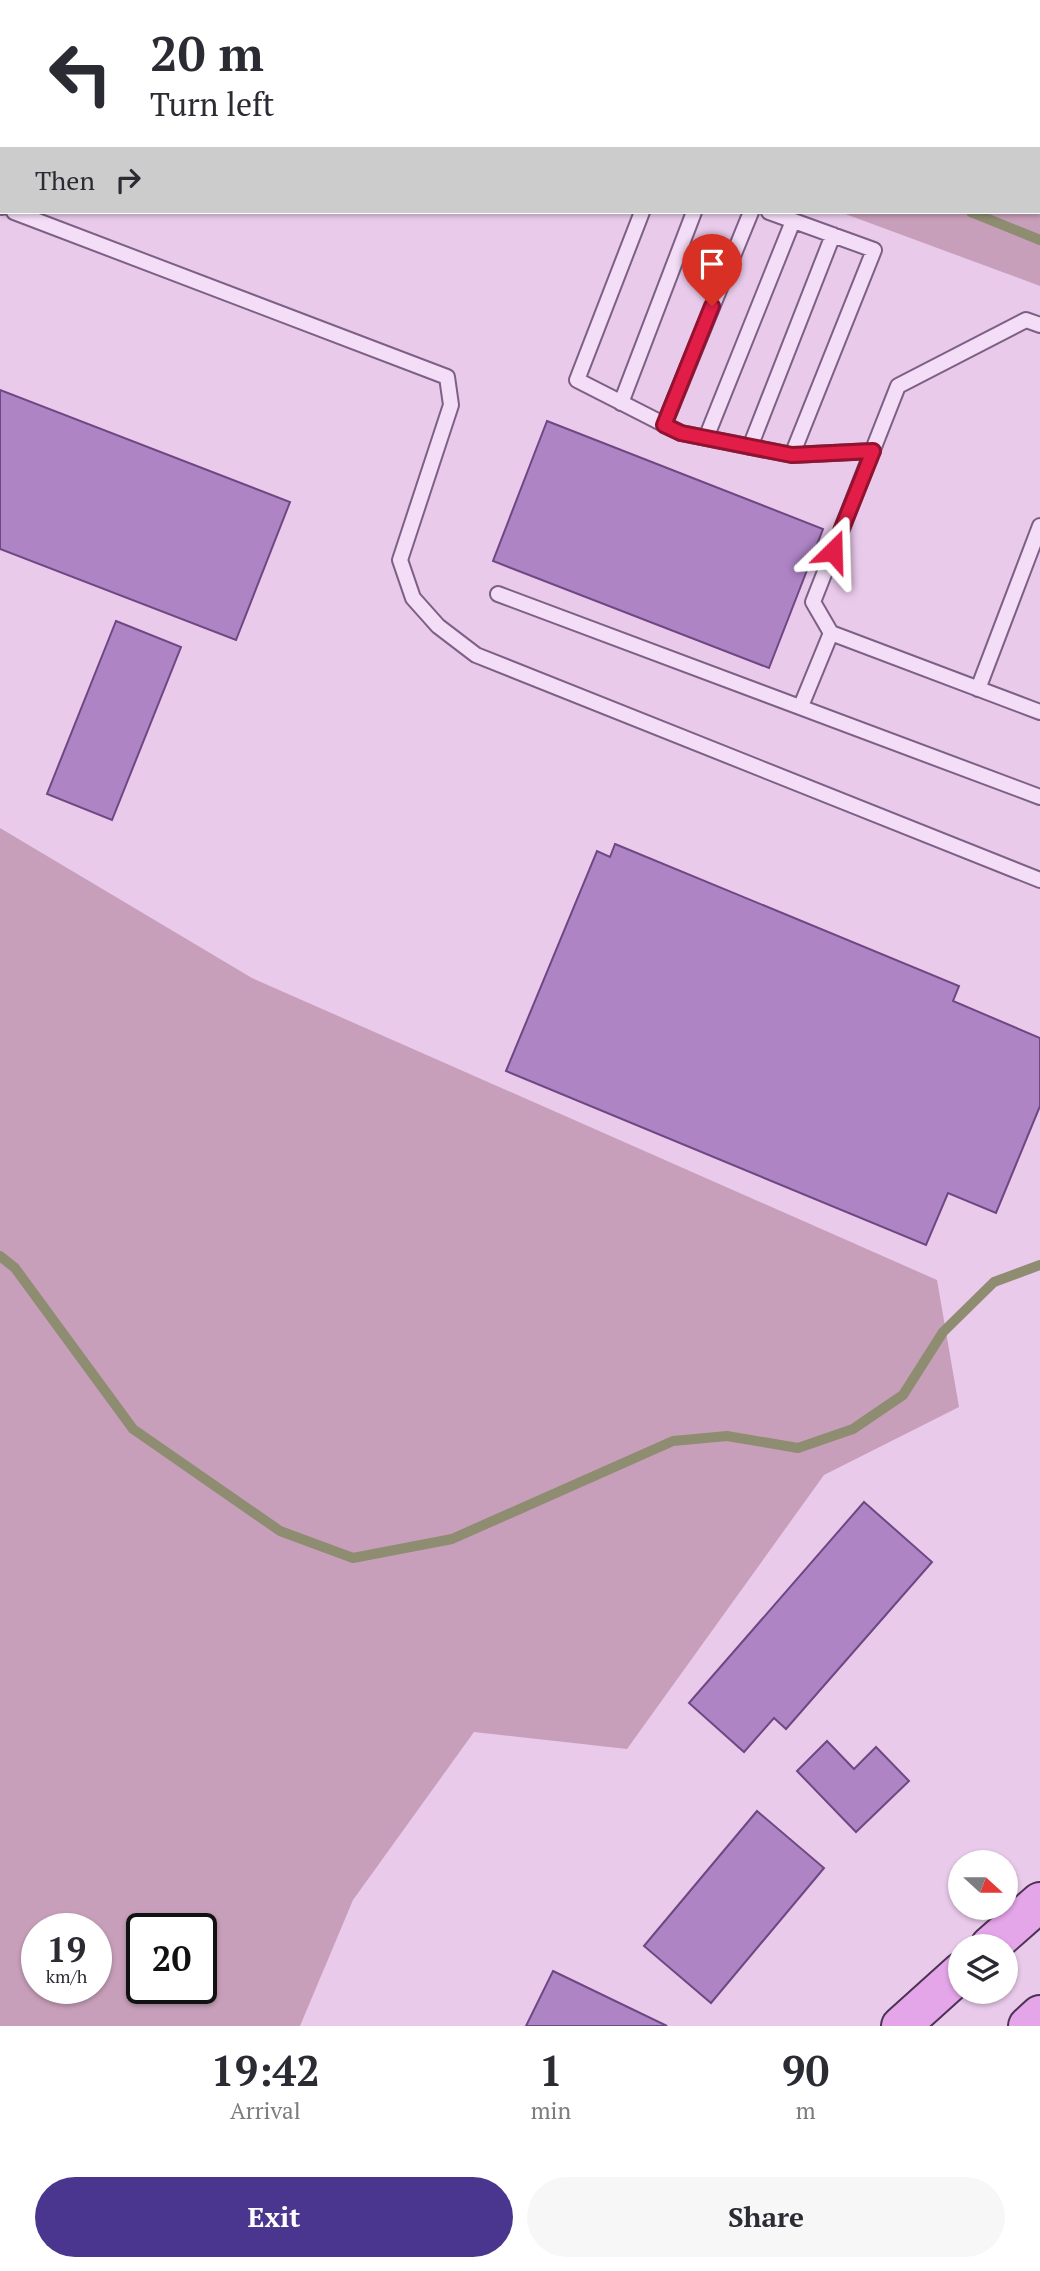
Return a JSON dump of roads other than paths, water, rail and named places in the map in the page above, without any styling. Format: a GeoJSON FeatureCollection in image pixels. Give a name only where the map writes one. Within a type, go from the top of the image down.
{"type":"FeatureCollection","features":[{"type":"Feature","properties":{"kind":"main road"},"geometry":{"type":"LineString","coordinates":[[1002,1934],[1034,1903]]}},
{"type":"Feature","properties":{"kind":"main road"},"geometry":{"type":"LineString","coordinates":[[901,2026],[948,1984]]}},
{"type":"Feature","properties":{"kind":"main road"},"geometry":{"type":"LineString","coordinates":[[1028,2026],[1040,2015]]}},
{"type":"Feature","properties":{"kind":"lane"},"geometry":{"type":"LineString","coordinates":[[19,214],[447,377],[451,405],[400,560],[413,598],[438,626],[476,655],[1040,880]]}},
{"type":"Feature","properties":{"kind":"lane"},"geometry":{"type":"LineString","coordinates":[[641,214],[577,380],[681,433],[792,455],[873,451]]}},
{"type":"Feature","properties":{"kind":"lane"},"geometry":{"type":"LineString","coordinates":[[621,403],[693,214]]}},
{"type":"Feature","properties":{"kind":"lane"},"geometry":{"type":"LineString","coordinates":[[664,425],[750,214]]}},
{"type":"Feature","properties":{"kind":"lane"},"geometry":{"type":"LineString","coordinates":[[774,214],[874,250],[792,455]]}},
{"type":"Feature","properties":{"kind":"lane"},"geometry":{"type":"LineString","coordinates":[[706,438],[793,221]]}},
{"type":"Feature","properties":{"kind":"lane"},"geometry":{"type":"LineString","coordinates":[[750,447],[833,235]]}},
{"type":"Feature","properties":{"kind":"lane"},"geometry":{"type":"LineString","coordinates":[[1040,325],[1026,320],[898,386],[813,602],[831,633],[1040,712]]}},
{"type":"Feature","properties":{"kind":"lane"},"geometry":{"type":"LineString","coordinates":[[978,689],[1040,526]]}},
{"type":"Feature","properties":{"kind":"lane"},"geometry":{"type":"LineString","coordinates":[[498,594],[1040,797]]}},
{"type":"Feature","properties":{"kind":"lane"},"geometry":{"type":"LineString","coordinates":[[801,706],[831,633]]}},
{"type":"Feature","properties":{"kind":"waterway"},"geometry":{"type":"LineString","coordinates":[[976,214],[1040,240]]}},
{"type":"Feature","properties":{"kind":"waterway"},"geometry":{"type":"LineString","coordinates":[[0,1256],[15,1268],[133,1429],[280,1531],[353,1558],[452,1539],[673,1441],[727,1436],[798,1448],[853,1429],[903,1395],[943,1332],[994,1282],[1040,1265]]}}]}
